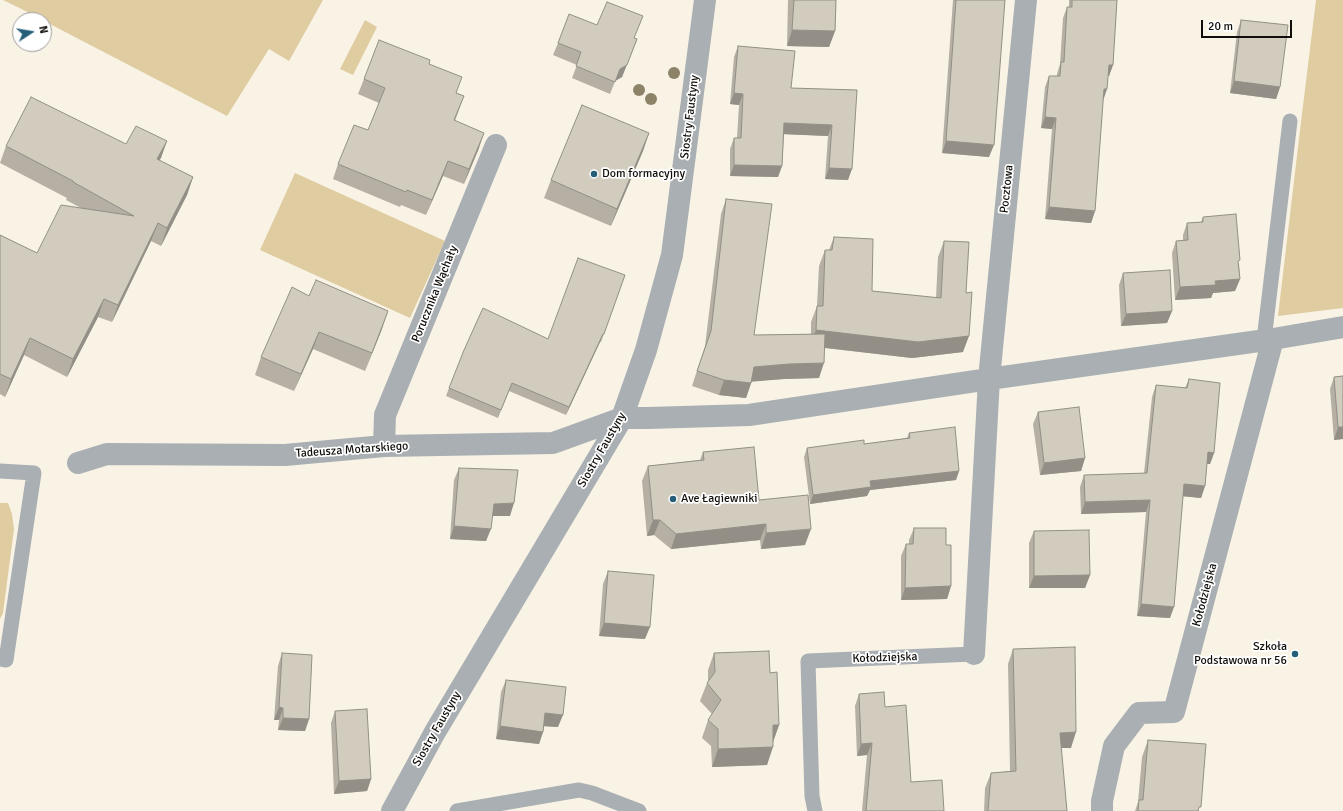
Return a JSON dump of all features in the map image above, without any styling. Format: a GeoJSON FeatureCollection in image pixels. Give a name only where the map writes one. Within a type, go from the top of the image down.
{"type":"FeatureCollection","features":[{"type":"Feature","properties":{"kind":"street","name":"Siostry Faustyny"},"geometry":{"type":"LineString","coordinates":[[398,809],[438,725],[622,418],[646,350],[672,255],[705,0]]}},
{"type":"Feature","properties":{"kind":"street","name":"Pocztowa"},"geometry":{"type":"LineString","coordinates":[[988,379],[1026,0]]}},
{"type":"Feature","properties":{"kind":"street","name":"Porucznika Wąchały"},"geometry":{"type":"LineString","coordinates":[[384,446],[385,415],[496,145]]}},
{"type":"Feature","properties":{"kind":"street"},"geometry":{"type":"LineString","coordinates":[[622,418],[749,415],[988,379],[1269,340],[1343,327]]}},
{"type":"Feature","properties":{"kind":"street","name":"Kołodziejska"},"geometry":{"type":"LineString","coordinates":[[1102,811],[1102,801],[1114,746],[1139,713],[1174,712],[1269,340]]}},
{"type":"Feature","properties":{"kind":"street","name":"Kołodziejska"},"geometry":{"type":"LineString","coordinates":[[974,654],[988,379]]}},
{"type":"Feature","properties":{"kind":"street","name":"Tadeusza Motarskiego"},"geometry":{"type":"LineString","coordinates":[[78,463],[107,454],[285,455],[384,446],[553,443],[622,418]]}},
{"type":"Feature","properties":{"kind":"lane"},"geometry":{"type":"LineString","coordinates":[[1269,340],[1290,121]]}},
{"type":"Feature","properties":{"kind":"lane"},"geometry":{"type":"LineString","coordinates":[[0,471],[34,473],[6,660],[0,659]]}},
{"type":"Feature","properties":{"kind":"lane","name":"Kołodziejska"},"geometry":{"type":"LineString","coordinates":[[815,811],[812,796],[808,661],[974,654]]}},
{"type":"Feature","properties":{"kind":"lane"},"geometry":{"type":"LineString","coordinates":[[457,811],[579,790],[592,793],[639,811]]}},
{"type":"Feature","properties":{"kind":"shaded area"},"geometry":{"type":"Polygon","coordinates":[[[3,0],[323,0],[289,61],[269,49],[227,116],[52,25],[52,12],[28,12],[3,0]]]}},
{"type":"Feature","properties":{"kind":"shaded area"},"geometry":{"type":"Polygon","coordinates":[[[1316,0],[1343,0],[1343,308],[1278,316],[1301,122],[1316,0]]]}},
{"type":"Feature","properties":{"kind":"shaded area"},"geometry":{"type":"Polygon","coordinates":[[[365,20],[377,27],[353,75],[340,69],[365,20]]]}},
{"type":"Feature","properties":{"kind":"shaded area"},"geometry":{"type":"Polygon","coordinates":[[[295,173],[445,241],[410,318],[260,250],[295,173]]]}},
{"type":"Feature","properties":{"kind":"shaded area"},"geometry":{"type":"Polygon","coordinates":[[[0,503],[8,503],[12,514],[14,529],[3,613],[0,619],[0,503]]]}},
{"type":"Feature","properties":{"kind":"building"},"geometry":{"type":"Polygon","coordinates":[[[794,0],[836,0],[835,31],[792,30],[794,0]]]}},
{"type":"Feature","properties":{"kind":"building"},"geometry":{"type":"Polygon","coordinates":[[[956,0],[1005,0],[994,145],[946,141],[956,0]]]}},
{"type":"Feature","properties":{"kind":"building"},"geometry":{"type":"Polygon","coordinates":[[[1072,0],[1117,0],[1113,65],[1109,65],[1107,89],[1104,89],[1095,211],[1049,207],[1056,118],[1045,117],[1049,76],[1060,76],[1061,62],[1064,62],[1067,7],[1072,7],[1072,0]]]}},
{"type":"Feature","properties":{"kind":"building"},"geometry":{"type":"Polygon","coordinates":[[[607,2],[643,16],[634,38],[637,39],[627,65],[620,69],[615,82],[576,66],[581,52],[558,43],[569,14],[597,25],[607,2]]]}},
{"type":"Feature","properties":{"kind":"building"},"geometry":{"type":"Polygon","coordinates":[[[1241,20],[1288,25],[1280,87],[1234,81],[1241,20]]]}},
{"type":"Feature","properties":{"kind":"building"},"geometry":{"type":"Polygon","coordinates":[[[379,40],[430,60],[429,64],[462,77],[456,93],[464,96],[454,120],[484,133],[469,169],[448,161],[432,200],[407,190],[406,192],[338,164],[354,125],[368,130],[385,88],[364,79],[379,40]]]}},
{"type":"Feature","properties":{"kind":"building"},"geometry":{"type":"Polygon","coordinates":[[[738,46],[795,51],[791,88],[857,90],[852,169],[829,168],[832,125],[784,123],[782,166],[734,165],[734,138],[741,138],[743,94],[734,93],[738,46]]]}},
{"type":"Feature","properties":{"kind":"building"},"geometry":{"type":"Polygon","coordinates":[[[31,97],[126,144],[136,126],[167,141],[157,159],[193,177],[167,228],[158,223],[118,305],[104,299],[73,359],[30,338],[11,379],[0,374],[0,235],[37,253],[61,205],[134,216],[73,181],[6,146],[31,97]]]}},
{"type":"Feature","properties":{"kind":"building","name":"Dom formacyjny"},"geometry":{"type":"Polygon","coordinates":[[[582,105],[649,133],[617,209],[551,180],[582,105]]]}},
{"type":"Feature","properties":{"kind":"building"},"geometry":{"type":"Polygon","coordinates":[[[726,199],[772,204],[754,335],[825,334],[824,363],[754,367],[751,383],[724,380],[697,371],[711,331],[726,199]]]}},
{"type":"Feature","properties":{"kind":"building"},"geometry":{"type":"Polygon","coordinates":[[[1236,214],[1240,279],[1215,281],[1216,285],[1180,287],[1176,241],[1188,240],[1187,223],[1203,222],[1203,217],[1236,214]]]}},
{"type":"Feature","properties":{"kind":"building"},"geometry":{"type":"Polygon","coordinates":[[[834,237],[873,239],[872,291],[941,298],[944,241],[969,242],[966,293],[972,292],[969,336],[918,342],[816,330],[817,306],[823,306],[825,250],[832,250],[834,237]]]}},
{"type":"Feature","properties":{"kind":"building"},"geometry":{"type":"Polygon","coordinates":[[[578,258],[625,275],[604,334],[569,407],[512,383],[501,410],[449,388],[483,308],[548,339],[578,258]]]}},
{"type":"Feature","properties":{"kind":"building"},"geometry":{"type":"Polygon","coordinates":[[[1170,270],[1172,311],[1126,314],[1123,273],[1170,270]]]}},
{"type":"Feature","properties":{"kind":"building"},"geometry":{"type":"Polygon","coordinates":[[[316,280],[388,311],[372,353],[319,332],[301,374],[261,357],[292,287],[309,296],[316,280]]]}},
{"type":"Feature","properties":{"kind":"building"},"geometry":{"type":"Polygon","coordinates":[[[1343,376],[1343,427],[1338,427],[1334,377],[1343,376]]]}},
{"type":"Feature","properties":{"kind":"building"},"geometry":{"type":"Polygon","coordinates":[[[1189,379],[1220,383],[1214,453],[1208,452],[1205,486],[1184,484],[1174,607],[1141,604],[1150,500],[1085,502],[1084,475],[1147,473],[1156,385],[1187,388],[1189,379]]]}},
{"type":"Feature","properties":{"kind":"building"},"geometry":{"type":"Polygon","coordinates":[[[1079,407],[1085,458],[1044,463],[1038,412],[1079,407]]]}},
{"type":"Feature","properties":{"kind":"building"},"geometry":{"type":"Polygon","coordinates":[[[955,427],[959,471],[870,481],[871,487],[813,495],[807,448],[864,440],[864,444],[910,438],[909,433],[955,427]]]}},
{"type":"Feature","properties":{"kind":"building"},"geometry":{"type":"Polygon","coordinates":[[[754,447],[759,500],[808,495],[811,529],[766,533],[766,524],[676,534],[660,520],[653,520],[648,466],[704,460],[703,452],[754,447]]]}},
{"type":"Feature","properties":{"kind":"building"},"geometry":{"type":"Polygon","coordinates":[[[459,468],[518,470],[514,503],[494,504],[491,529],[454,526],[459,468]]]}},
{"type":"Feature","properties":{"kind":"building"},"geometry":{"type":"Polygon","coordinates":[[[914,528],[946,528],[946,545],[951,545],[951,586],[905,588],[906,544],[913,544],[914,528]]]}},
{"type":"Feature","properties":{"kind":"building"},"geometry":{"type":"Polygon","coordinates":[[[1089,530],[1090,575],[1034,576],[1034,531],[1089,530]]]}},
{"type":"Feature","properties":{"kind":"building"},"geometry":{"type":"Polygon","coordinates":[[[608,571],[654,575],[650,627],[604,623],[608,571]]]}},
{"type":"Feature","properties":{"kind":"building"},"geometry":{"type":"Polygon","coordinates":[[[1075,647],[1076,732],[1060,733],[1067,811],[988,811],[991,773],[1016,771],[1013,649],[1075,647]]]}},
{"type":"Feature","properties":{"kind":"building"},"geometry":{"type":"Polygon","coordinates":[[[769,651],[770,673],[777,672],[779,725],[773,725],[773,747],[718,749],[718,729],[708,720],[721,700],[707,683],[715,672],[714,653],[769,651]]]}},
{"type":"Feature","properties":{"kind":"building"},"geometry":{"type":"Polygon","coordinates":[[[282,653],[312,655],[309,719],[283,718],[283,708],[279,707],[282,653]]]}},
{"type":"Feature","properties":{"kind":"building"},"geometry":{"type":"Polygon","coordinates":[[[506,680],[566,687],[563,715],[545,713],[543,732],[500,726],[506,680]]]}},
{"type":"Feature","properties":{"kind":"building"},"geometry":{"type":"Polygon","coordinates":[[[884,692],[885,707],[906,705],[911,782],[942,780],[944,811],[866,811],[872,743],[861,744],[859,694],[884,692]]]}},
{"type":"Feature","properties":{"kind":"building"},"geometry":{"type":"Polygon","coordinates":[[[367,709],[371,779],[339,781],[335,711],[367,709]]]}},
{"type":"Feature","properties":{"kind":"building"},"geometry":{"type":"Polygon","coordinates":[[[1148,740],[1206,744],[1201,807],[1199,807],[1198,811],[1138,811],[1139,800],[1143,800],[1148,740]]]}},
{"type":"Feature","properties":{"kind":"place","name":"Dom formacyjny"},"geometry":{"type":"Point","coordinates":[594,174]}},
{"type":"Feature","properties":{"kind":"place","name":"Ave Łagiewniki"},"geometry":{"type":"Point","coordinates":[673,499]}},
{"type":"Feature","properties":{"kind":"place","name":"Szkoła Podstawowa nr 56"},"geometry":{"type":"Point","coordinates":[1295,654]}}]}
